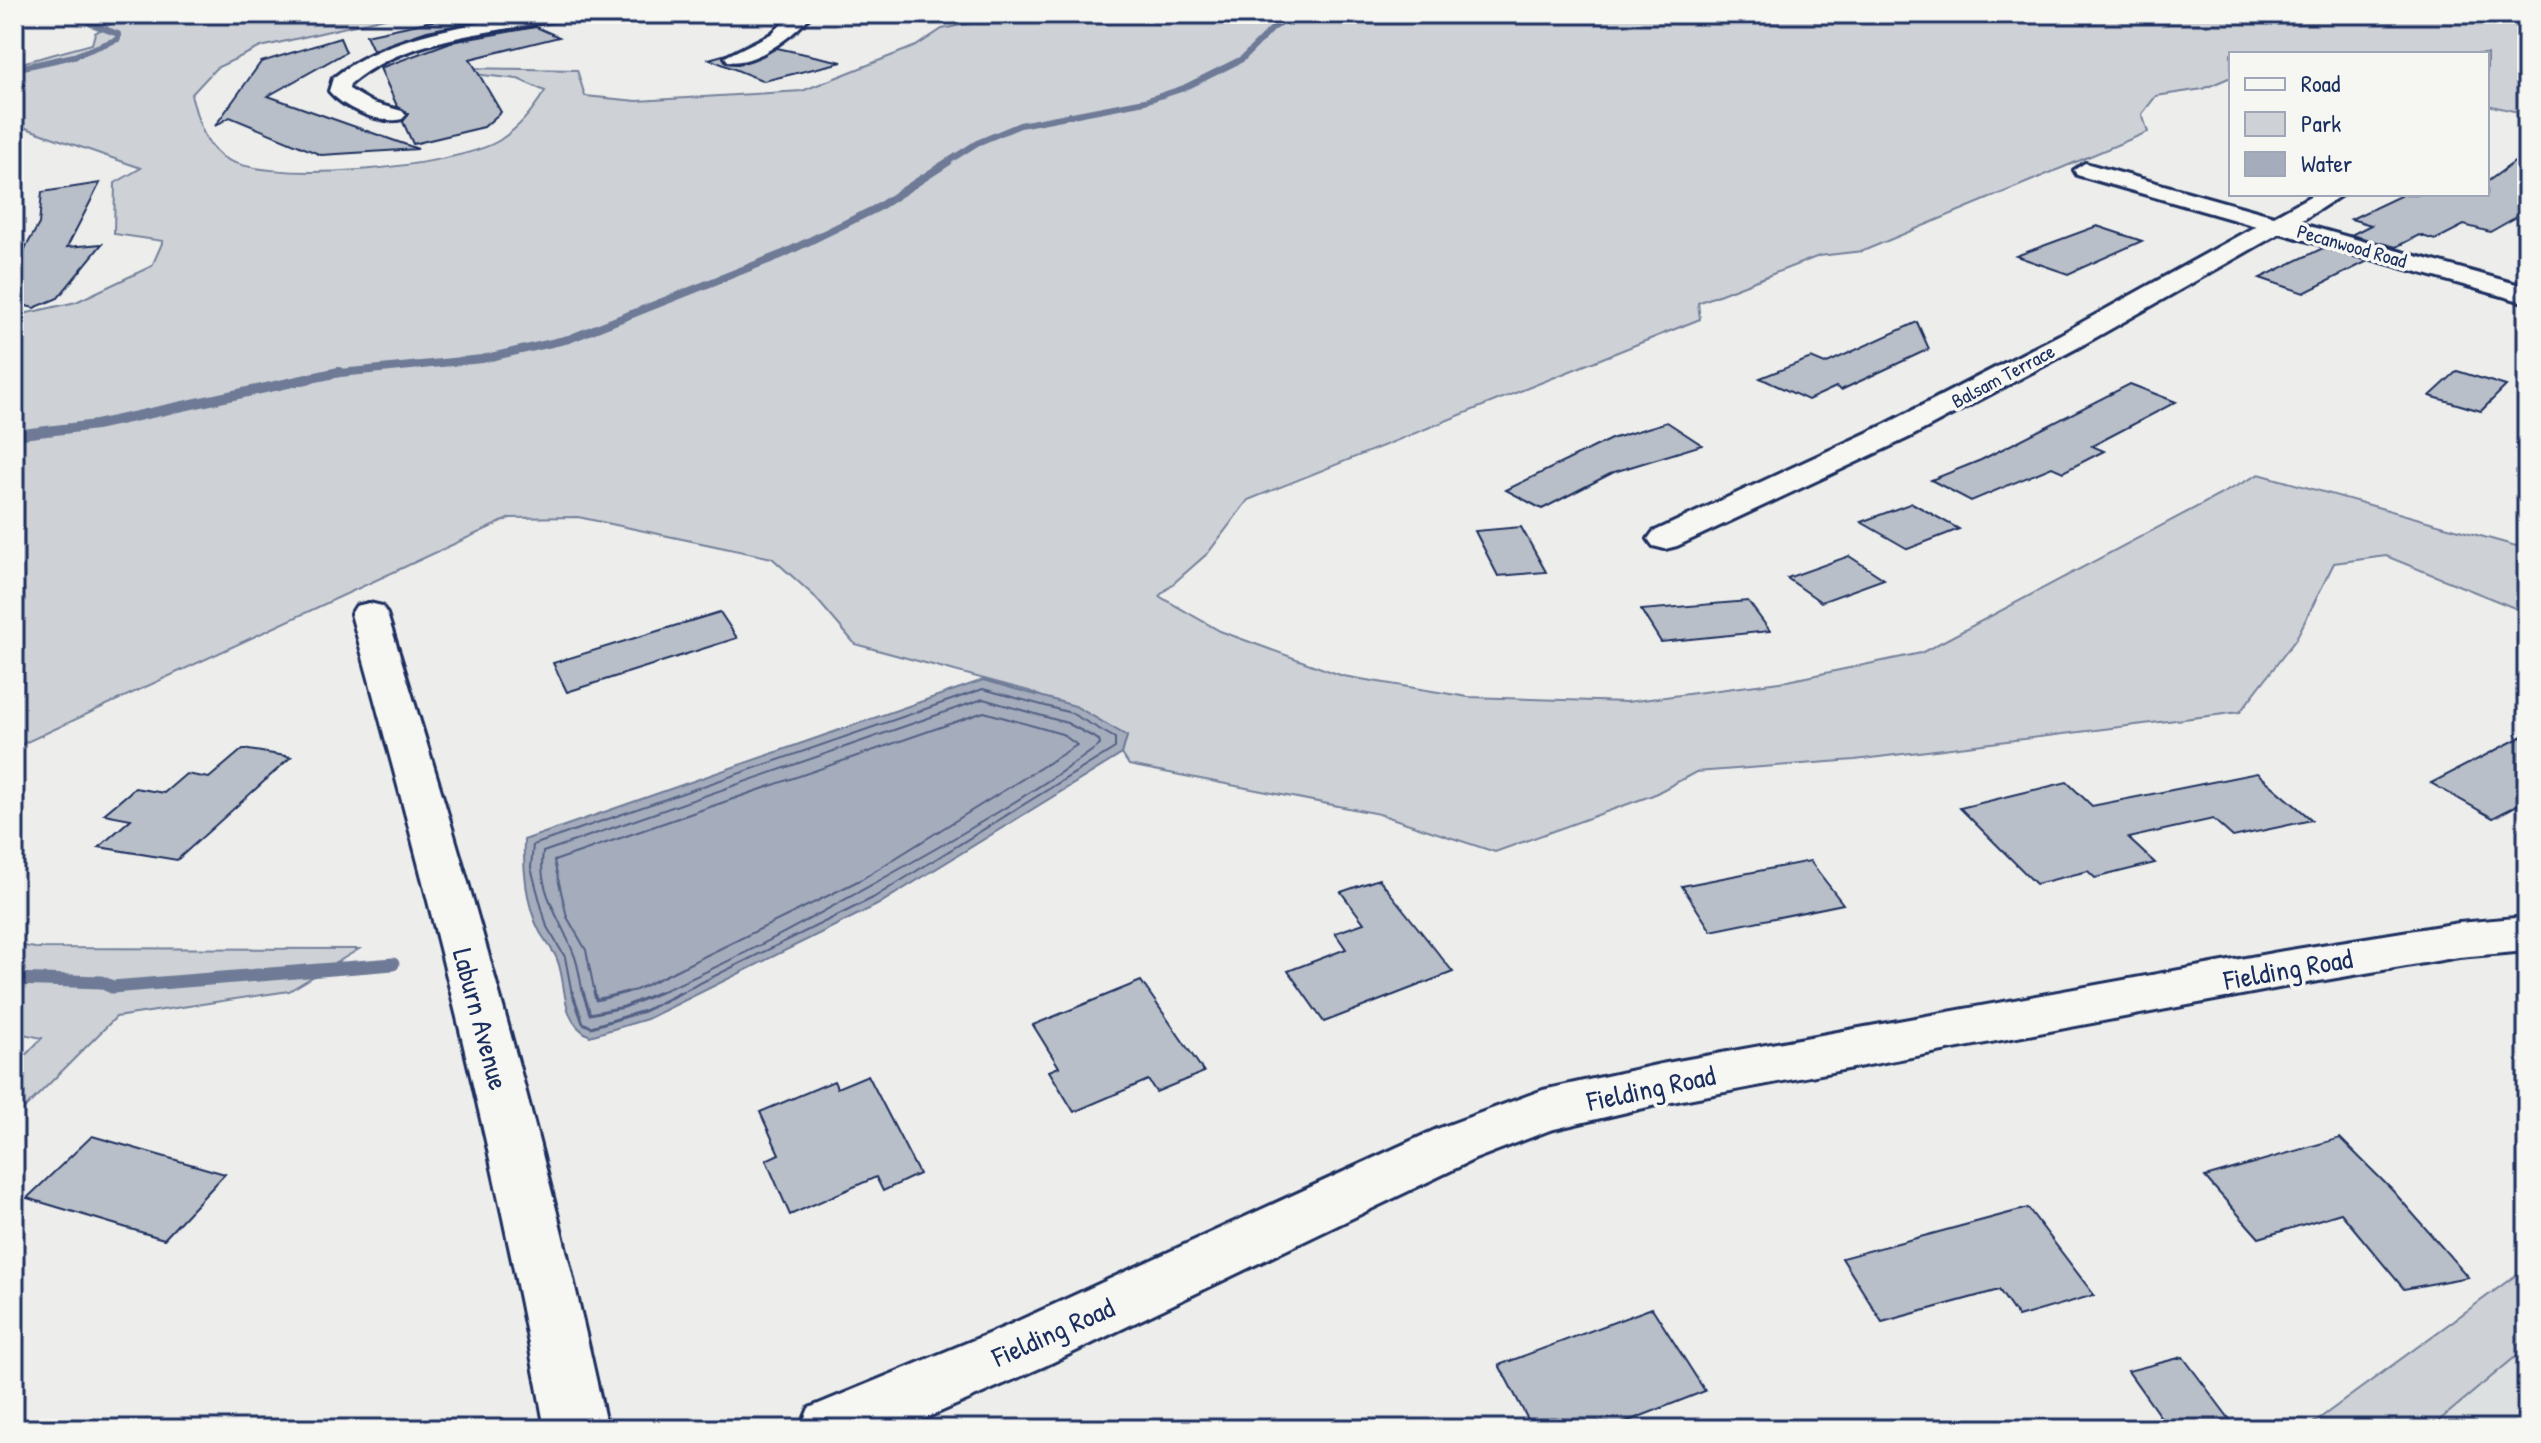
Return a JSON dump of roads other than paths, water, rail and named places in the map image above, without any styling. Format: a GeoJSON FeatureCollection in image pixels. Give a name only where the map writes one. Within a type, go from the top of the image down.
{"type":"FeatureCollection","features":[{"type":"Feature","properties":{"kind":"street"},"geometry":{"type":"LineString","coordinates":[[395,115],[346,98],[339,91],[340,82],[362,64],[397,50],[562,14]]}},
{"type":"Feature","properties":{"kind":"street"},"geometry":{"type":"LineString","coordinates":[[735,57],[778,38],[803,14]]}},
{"type":"Feature","properties":{"kind":"street","name":"Pecanwood Road"},"geometry":{"type":"LineString","coordinates":[[2085,170],[2527,295]]}},
{"type":"Feature","properties":{"kind":"street","name":"Balsam Terrace"},"geometry":{"type":"LineString","coordinates":[[1665,539],[1897,431],[2069,341],[2327,196]]}},
{"type":"Feature","properties":{"kind":"street","name":"Laburn Avenue"},"geometry":{"type":"LineString","coordinates":[[369,614],[494,1064],[552,1299],[576,1429]]}},
{"type":"Feature","properties":{"kind":"street","name":"Fielding Road"},"geometry":{"type":"LineString","coordinates":[[831,1429],[1026,1346],[1456,1144],[1543,1111],[1661,1084],[2253,975],[2459,940],[2527,934]]}},
{"type":"Feature","properties":{"kind":"water"},"geometry":{"type":"Polygon","coordinates":[[[983,680],[1075,706],[1127,736],[1122,754],[877,905],[647,1019],[590,1036],[573,1021],[557,959],[531,911],[525,875],[524,840],[983,680]]]}},
{"type":"Feature","properties":{"kind":"waterway"},"geometry":{"type":"LineString","coordinates":[[14,69],[74,56],[118,39],[118,34],[91,24],[84,17],[87,14]]}},
{"type":"Feature","properties":{"kind":"waterway"},"geometry":{"type":"LineString","coordinates":[[944,164],[977,143],[1020,125],[1145,101],[1184,88],[1242,59],[1273,28],[1297,14]]}},
{"type":"Feature","properties":{"kind":"waterway"},"geometry":{"type":"LineString","coordinates":[[330,374],[482,359],[569,339],[783,254],[877,208],[948,162]]}},
{"type":"Feature","properties":{"kind":"waterway"},"geometry":{"type":"LineString","coordinates":[[14,435],[96,425],[339,372]]}},
{"type":"Feature","properties":{"kind":"waterway"},"geometry":{"type":"LineString","coordinates":[[14,979],[101,982],[112,987],[393,964]]}}]}
